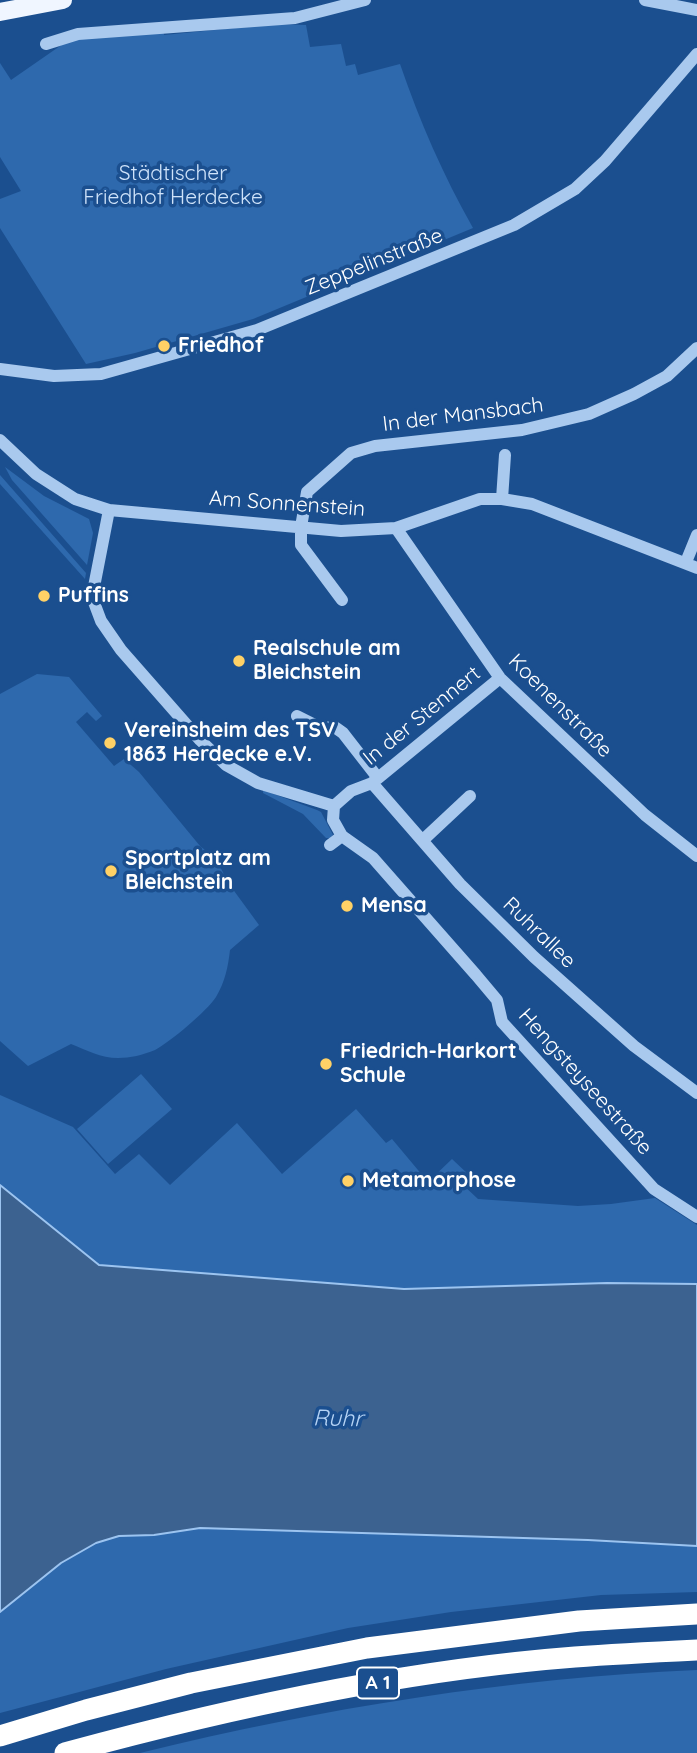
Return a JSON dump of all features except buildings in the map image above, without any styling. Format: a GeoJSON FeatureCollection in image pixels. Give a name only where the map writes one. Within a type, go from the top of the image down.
{"type":"FeatureCollection","features":[{"type":"Feature","properties":{"kind":"highway","name":"A 1"},"geometry":{"type":"LineString","coordinates":[[8,1733],[191,1683],[368,1648],[579,1621],[697,1614]]}},
{"type":"Feature","properties":{"kind":"highway","name":"A 1"},"geometry":{"type":"LineString","coordinates":[[65,1753],[188,1722],[359,1686],[574,1657],[697,1650]]}},
{"type":"Feature","properties":{"kind":"main road"},"geometry":{"type":"LineString","coordinates":[[0,12],[63,0]]}},
{"type":"Feature","properties":{"kind":"street"},"geometry":{"type":"LineString","coordinates":[[46,44],[78,34],[295,19],[365,0]]}},
{"type":"Feature","properties":{"kind":"street"},"geometry":{"type":"LineString","coordinates":[[645,0],[697,10]]}},
{"type":"Feature","properties":{"kind":"street","name":"Zeppelinstraße"},"geometry":{"type":"LineString","coordinates":[[0,369],[54,376],[101,374],[257,330],[514,225],[575,188],[606,161],[697,54]]}},
{"type":"Feature","properties":{"kind":"street","name":"In der Mansbach"},"geometry":{"type":"LineString","coordinates":[[301,527],[307,492],[351,453],[375,446],[522,430],[589,414],[667,376],[697,348]]}},
{"type":"Feature","properties":{"kind":"street"},"geometry":{"type":"LineString","coordinates":[[0,440],[36,474],[75,499],[109,510],[92,597],[101,621],[121,650],[200,740],[226,765],[258,783],[334,806],[333,820],[342,835],[330,845]]}},
{"type":"Feature","properties":{"kind":"street"},"geometry":{"type":"LineString","coordinates":[[502,499],[505,455]]}},
{"type":"Feature","properties":{"kind":"street","name":"Am Sonnenstein"},"geometry":{"type":"LineString","coordinates":[[109,510],[341,531],[396,528],[480,499],[502,499],[532,504],[691,565]]}},
{"type":"Feature","properties":{"kind":"street"},"geometry":{"type":"LineString","coordinates":[[301,527],[301,545],[342,600]]}},
{"type":"Feature","properties":{"kind":"street","name":"Koenenstraße"},"geometry":{"type":"LineString","coordinates":[[396,528],[500,678],[645,815],[697,856]]}},
{"type":"Feature","properties":{"kind":"street"},"geometry":{"type":"LineString","coordinates":[[691,565],[697,535]]}},
{"type":"Feature","properties":{"kind":"street","name":"In der Stennert"},"geometry":{"type":"LineString","coordinates":[[334,806],[351,791],[375,780],[500,678]]}},
{"type":"Feature","properties":{"kind":"street","name":"Ruhrallee"},"geometry":{"type":"LineString","coordinates":[[298,716],[319,727],[336,728],[343,733],[375,780],[460,884],[534,957],[634,1046],[697,1093]]}},
{"type":"Feature","properties":{"kind":"street"},"geometry":{"type":"LineString","coordinates":[[422,840],[470,796]]}},
{"type":"Feature","properties":{"kind":"street","name":"Hengsteyseestraße"},"geometry":{"type":"LineString","coordinates":[[342,835],[351,844],[369,853],[381,866],[497,1000],[502,1022],[654,1189],[697,1217]]}},
{"type":"Feature","properties":{"kind":"green space","name":"Städtischer Friedhof Herdecke"},"geometry":{"type":"Polygon","coordinates":[[[276,24],[306,25],[310,47],[341,44],[346,66],[355,64],[358,75],[400,64],[433,148],[473,228],[253,319],[135,353],[86,364],[0,228],[0,199],[21,191],[0,157],[0,63],[11,80],[73,37],[163,30],[164,35],[276,24]]]}},
{"type":"Feature","properties":{"kind":"green space"},"geometry":{"type":"Polygon","coordinates":[[[5,467],[44,496],[89,519],[93,533],[87,565],[12,480],[5,467]]]}},
{"type":"Feature","properties":{"kind":"green space"},"geometry":{"type":"Polygon","coordinates":[[[0,475],[86,573],[85,579],[0,484],[0,475]]]}},
{"type":"Feature","properties":{"kind":"green space","name":"Sportplatz am Bleichstein"},"geometry":{"type":"Polygon","coordinates":[[[37,674],[69,677],[102,716],[96,721],[87,712],[76,722],[114,766],[124,759],[139,772],[200,846],[216,859],[229,884],[259,925],[230,950],[224,980],[211,1003],[170,1040],[141,1055],[112,1058],[71,1044],[28,1066],[0,1041],[0,694],[37,674]]]}},
{"type":"Feature","properties":{"kind":"green space"},"geometry":{"type":"Polygon","coordinates":[[[263,790],[321,812],[333,835],[326,838],[303,814],[263,793],[263,790]]]}},
{"type":"Feature","properties":{"kind":"green space"},"geometry":{"type":"Polygon","coordinates":[[[141,1074],[172,1109],[108,1164],[77,1129],[141,1074]]]}},
{"type":"Feature","properties":{"kind":"green space"},"geometry":{"type":"Polygon","coordinates":[[[0,1095],[73,1127],[115,1174],[139,1154],[170,1185],[237,1123],[282,1174],[356,1109],[386,1143],[392,1139],[428,1182],[452,1159],[470,1176],[462,1184],[478,1199],[578,1206],[655,1198],[697,1225],[697,1284],[607,1283],[404,1289],[99,1265],[0,1185],[0,1095]]]}},
{"type":"Feature","properties":{"kind":"green space"},"geometry":{"type":"Polygon","coordinates":[[[200,1528],[697,1546],[697,1592],[601,1595],[451,1612],[348,1628],[166,1669],[0,1713],[0,1612],[61,1563],[96,1543],[119,1536],[154,1535],[200,1528]]]}},
{"type":"Feature","properties":{"kind":"green space"},"geometry":{"type":"Polygon","coordinates":[[[697,1670],[697,1753],[140,1753],[278,1722],[417,1698],[556,1680],[697,1670]]]}},
{"type":"Feature","properties":{"kind":"water","name":"Ruhr"},"geometry":{"type":"Polygon","coordinates":[[[0,1185],[99,1265],[404,1289],[607,1283],[697,1284],[697,1546],[200,1528],[154,1535],[119,1536],[96,1543],[61,1563],[0,1612],[0,1185]]]}},
{"type":"Feature","properties":{"kind":"place","name":"Friedhof"},"geometry":{"type":"Point","coordinates":[164,346]}},
{"type":"Feature","properties":{"kind":"place","name":"Puffins"},"geometry":{"type":"Point","coordinates":[44,596]}},
{"type":"Feature","properties":{"kind":"place","name":"Realschule am Bleichstein"},"geometry":{"type":"Point","coordinates":[239,661]}},
{"type":"Feature","properties":{"kind":"place","name":"Vereinsheim des TSV 1863 Herdecke e.V."},"geometry":{"type":"Point","coordinates":[110,743]}},
{"type":"Feature","properties":{"kind":"place","name":"Sportplatz am Bleichstein"},"geometry":{"type":"Point","coordinates":[111,871]}},
{"type":"Feature","properties":{"kind":"place","name":"Mensa"},"geometry":{"type":"Point","coordinates":[347,906]}},
{"type":"Feature","properties":{"kind":"place","name":"Friedrich-Harkort Schule"},"geometry":{"type":"Point","coordinates":[326,1064]}},
{"type":"Feature","properties":{"kind":"place","name":"Metamorphose"},"geometry":{"type":"Point","coordinates":[348,1181]}}]}
